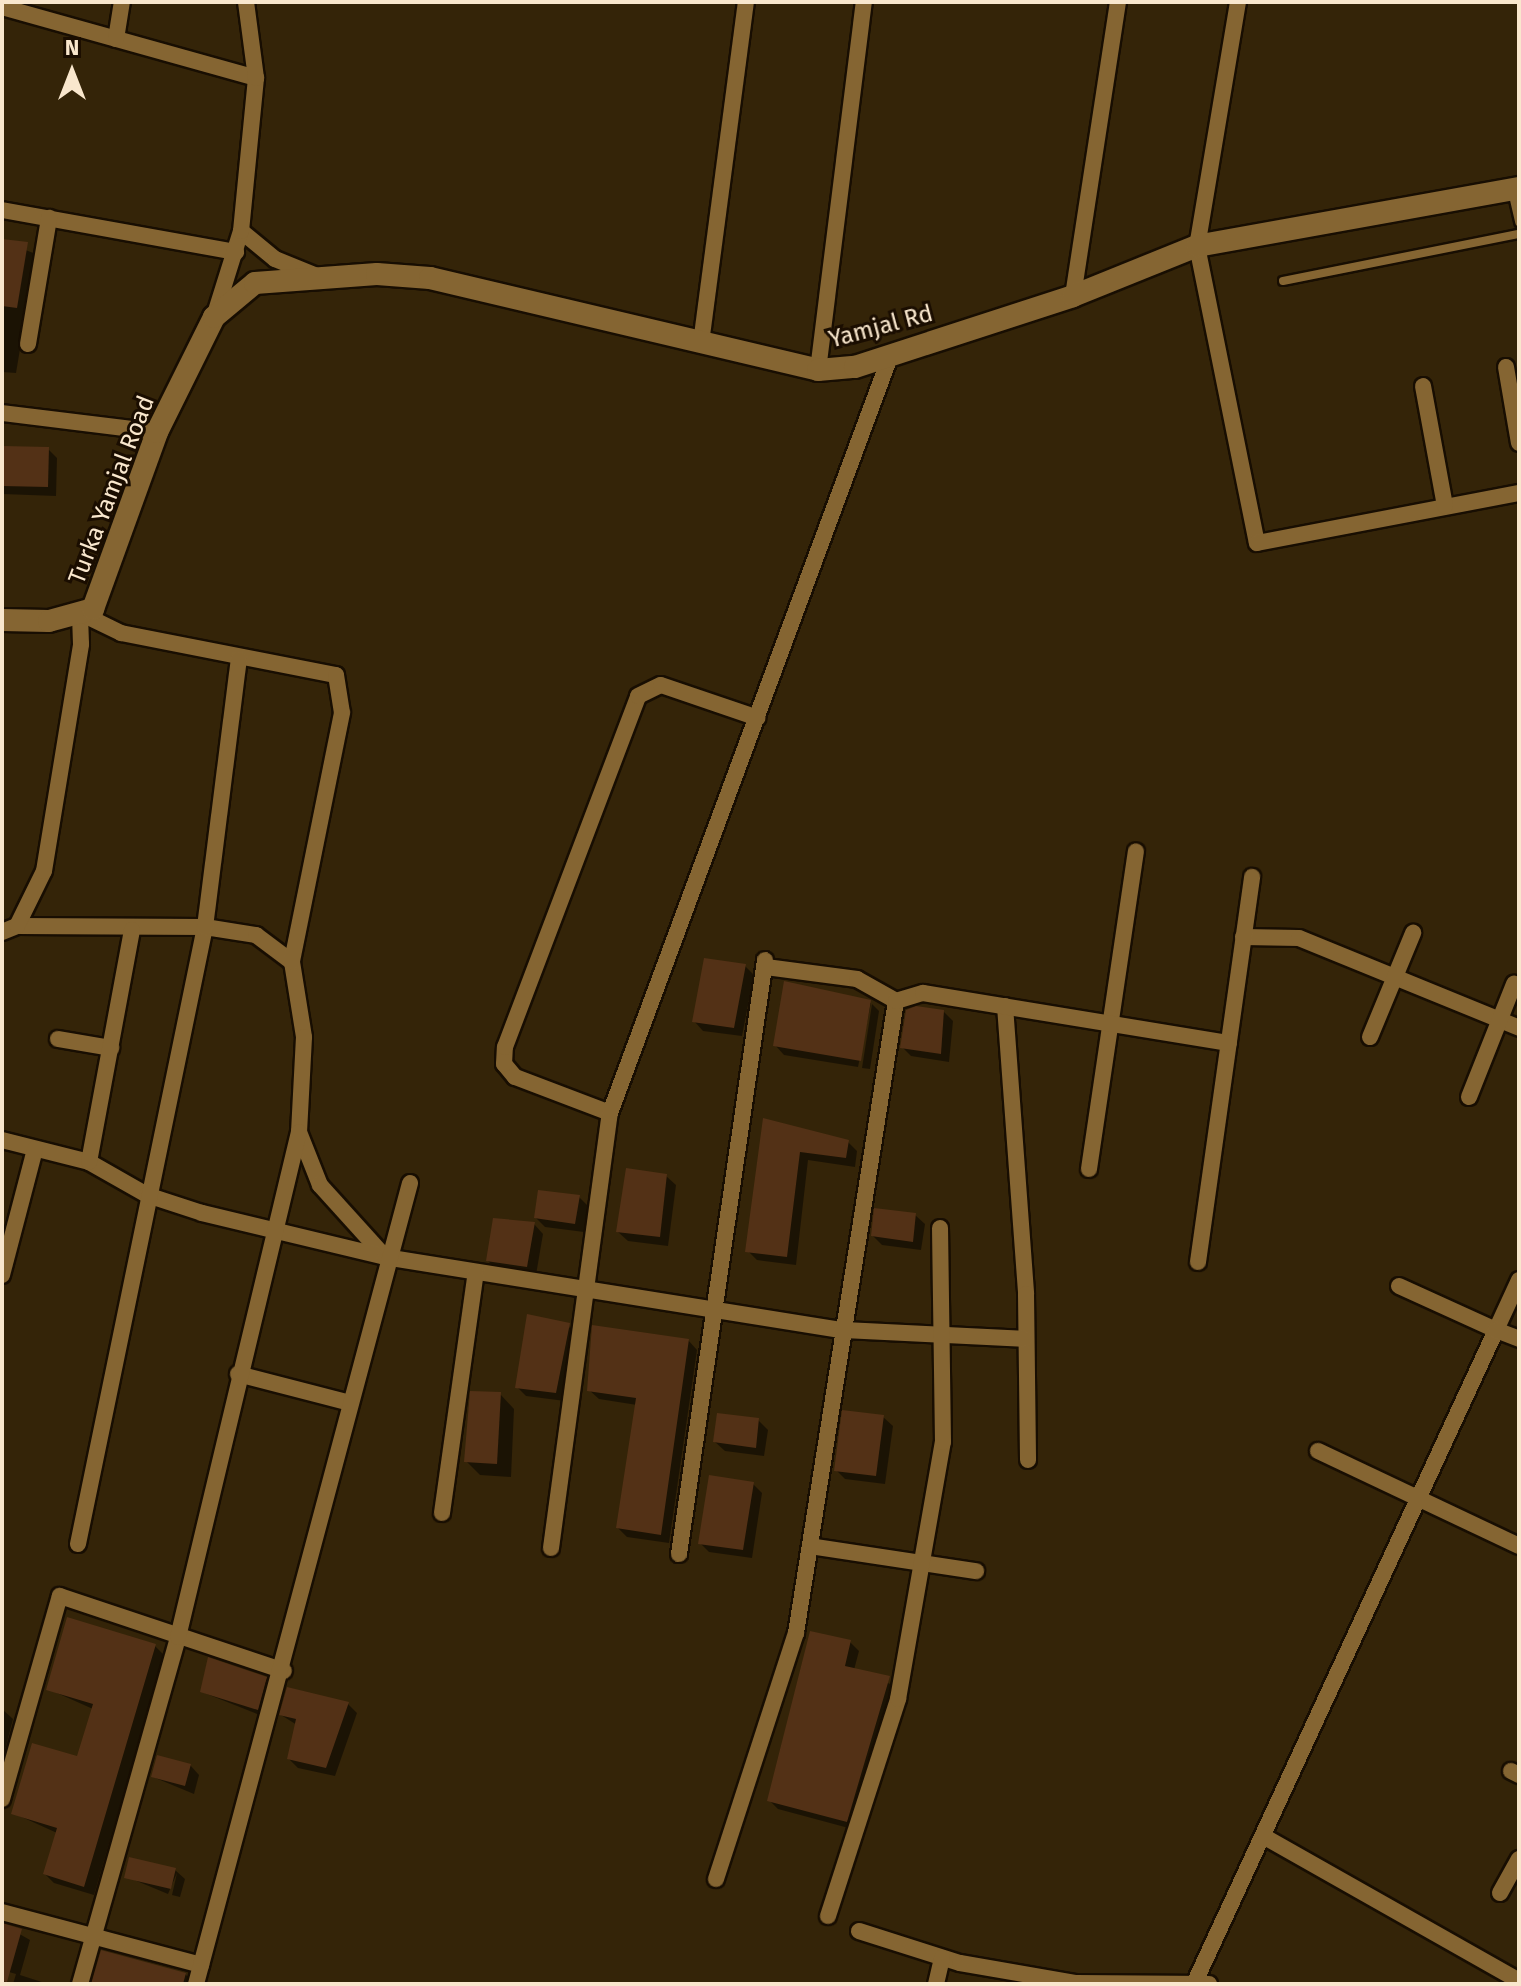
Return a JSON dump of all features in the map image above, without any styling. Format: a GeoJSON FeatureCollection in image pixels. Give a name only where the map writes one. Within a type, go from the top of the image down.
{"type":"FeatureCollection","features":[{"type":"Feature","properties":{"kind":"main road","name":"Yamjal Rd"},"geometry":{"type":"LineString","coordinates":[[214,317],[229,297],[255,283],[317,276],[430,278],[818,370],[891,354],[1073,296],[1197,246],[1516,189]]}},
{"type":"Feature","properties":{"kind":"main road","name":"Turka Yamjal Road"},"geometry":{"type":"LineString","coordinates":[[80,613],[100,597],[157,432],[214,317]]}},
{"type":"Feature","properties":{"kind":"main road"},"geometry":{"type":"LineString","coordinates":[[2,620],[49,621],[80,613]]}},
{"type":"Feature","properties":{"kind":"street"},"geometry":{"type":"LineString","coordinates":[[116,39],[122,2]]}},
{"type":"Feature","properties":{"kind":"street","name":"Turka Yamjal Road"},"geometry":{"type":"LineString","coordinates":[[214,317],[241,231],[256,78],[246,2]]}},
{"type":"Feature","properties":{"kind":"street"},"geometry":{"type":"LineString","coordinates":[[701,343],[746,2]]}},
{"type":"Feature","properties":{"kind":"street"},"geometry":{"type":"LineString","coordinates":[[818,370],[864,2]]}},
{"type":"Feature","properties":{"kind":"street"},"geometry":{"type":"LineString","coordinates":[[1073,296],[1118,2]]}},
{"type":"Feature","properties":{"kind":"street"},"geometry":{"type":"LineString","coordinates":[[1238,2],[1197,246],[1257,543],[1519,493]]}},
{"type":"Feature","properties":{"kind":"street"},"geometry":{"type":"LineString","coordinates":[[2,7],[256,78]]}},
{"type":"Feature","properties":{"kind":"street"},"geometry":{"type":"LineString","coordinates":[[2,210],[236,252]]}},
{"type":"Feature","properties":{"kind":"street"},"geometry":{"type":"LineString","coordinates":[[28,344],[49,218]]}},
{"type":"Feature","properties":{"kind":"street"},"geometry":{"type":"LineString","coordinates":[[241,231],[275,259],[317,276]]}},
{"type":"Feature","properties":{"kind":"street"},"geometry":{"type":"LineString","coordinates":[[551,1548],[610,1113],[891,354]]}},
{"type":"Feature","properties":{"kind":"street"},"geometry":{"type":"LineString","coordinates":[[1506,367],[1519,443]]}},
{"type":"Feature","properties":{"kind":"street"},"geometry":{"type":"LineString","coordinates":[[1423,386],[1445,506]]}},
{"type":"Feature","properties":{"kind":"street"},"geometry":{"type":"LineString","coordinates":[[2,413],[157,432]]}},
{"type":"Feature","properties":{"kind":"street"},"geometry":{"type":"LineString","coordinates":[[80,613],[121,633],[239,659],[320,669],[336,675],[344,689],[292,962],[304,1037],[299,1132],[238,1374],[178,1637],[80,1984]]}},
{"type":"Feature","properties":{"kind":"street","name":"Turka Yamjal Road"},"geometry":{"type":"LineString","coordinates":[[10,929],[44,871],[80,613]]}},
{"type":"Feature","properties":{"kind":"street"},"geometry":{"type":"LineString","coordinates":[[78,1544],[147,1195],[205,927],[239,659]]}},
{"type":"Feature","properties":{"kind":"street"},"geometry":{"type":"LineString","coordinates":[[610,1113],[515,1077],[504,1064],[505,1047],[638,696],[661,685],[758,718]]}},
{"type":"Feature","properties":{"kind":"street"},"geometry":{"type":"LineString","coordinates":[[1089,1169],[1136,851]]}},
{"type":"Feature","properties":{"kind":"street"},"geometry":{"type":"LineString","coordinates":[[1198,1262],[1252,877]]}},
{"type":"Feature","properties":{"kind":"street"},"geometry":{"type":"LineString","coordinates":[[10,929],[205,927],[256,935],[292,962]]}},
{"type":"Feature","properties":{"kind":"street"},"geometry":{"type":"LineString","coordinates":[[89,1162],[132,930]]}},
{"type":"Feature","properties":{"kind":"street"},"geometry":{"type":"LineString","coordinates":[[1370,1037],[1413,933]]}},
{"type":"Feature","properties":{"kind":"street"},"geometry":{"type":"LineString","coordinates":[[1243,937],[1299,938],[1519,1028]]}},
{"type":"Feature","properties":{"kind":"street"},"geometry":{"type":"LineString","coordinates":[[679,1554],[766,963],[857,979],[896,1001],[923,993],[1229,1043]]}},
{"type":"Feature","properties":{"kind":"street"},"geometry":{"type":"LineString","coordinates":[[1469,1097],[1514,984]]}},
{"type":"Feature","properties":{"kind":"street"},"geometry":{"type":"LineString","coordinates":[[716,1879],[796,1633],[896,1001]]}},
{"type":"Feature","properties":{"kind":"street"},"geometry":{"type":"LineString","coordinates":[[1005,1006],[1025,1339],[1028,1460]]}},
{"type":"Feature","properties":{"kind":"street"},"geometry":{"type":"LineString","coordinates":[[58,1039],[111,1048]]}},
{"type":"Feature","properties":{"kind":"street"},"geometry":{"type":"LineString","coordinates":[[299,1132],[320,1185],[385,1257]]}},
{"type":"Feature","properties":{"kind":"street"},"geometry":{"type":"LineString","coordinates":[[2,1140],[89,1162],[147,1195],[385,1257],[842,1330],[1025,1339]]}},
{"type":"Feature","properties":{"kind":"street"},"geometry":{"type":"LineString","coordinates":[[2,1275],[35,1149]]}},
{"type":"Feature","properties":{"kind":"street"},"geometry":{"type":"LineString","coordinates":[[196,1984],[284,1671],[385,1257],[410,1183]]}},
{"type":"Feature","properties":{"kind":"street"},"geometry":{"type":"LineString","coordinates":[[828,1916],[898,1699],[943,1442],[944,1335],[940,1228]]}},
{"type":"Feature","properties":{"kind":"street"},"geometry":{"type":"LineString","coordinates":[[442,1513],[476,1272]]}},
{"type":"Feature","properties":{"kind":"street"},"geometry":{"type":"LineString","coordinates":[[859,1931],[942,1958],[1076,1984],[1199,1983],[1263,1836],[1424,1500],[1519,1280]]}},
{"type":"Feature","properties":{"kind":"street"},"geometry":{"type":"LineString","coordinates":[[1399,1286],[1519,1339]]}},
{"type":"Feature","properties":{"kind":"street"},"geometry":{"type":"LineString","coordinates":[[238,1374],[350,1403]]}},
{"type":"Feature","properties":{"kind":"street"},"geometry":{"type":"LineString","coordinates":[[1318,1451],[1519,1546]]}},
{"type":"Feature","properties":{"kind":"street"},"geometry":{"type":"LineString","coordinates":[[810,1546],[976,1571]]}},
{"type":"Feature","properties":{"kind":"street"},"geometry":{"type":"LineString","coordinates":[[2,1799],[60,1596],[284,1671]]}},
{"type":"Feature","properties":{"kind":"street"},"geometry":{"type":"LineString","coordinates":[[1263,1836],[1519,1981]]}},
{"type":"Feature","properties":{"kind":"street"},"geometry":{"type":"LineString","coordinates":[[1500,1893],[1519,1859]]}},
{"type":"Feature","properties":{"kind":"street"},"geometry":{"type":"LineString","coordinates":[[2,1912],[201,1965]]}},
{"type":"Feature","properties":{"kind":"street"},"geometry":{"type":"LineString","coordinates":[[936,1984],[942,1958]]}},
{"type":"Feature","properties":{"kind":"lane"},"geometry":{"type":"LineString","coordinates":[[1516,189],[1519,222]]}},
{"type":"Feature","properties":{"kind":"lane"},"geometry":{"type":"LineString","coordinates":[[1283,281],[1519,234]]}},
{"type":"Feature","properties":{"kind":"building"},"geometry":{"type":"Polygon","coordinates":[[[2,239],[28,242],[17,308],[2,306],[2,239]]]}},
{"type":"Feature","properties":{"kind":"building"},"geometry":{"type":"Polygon","coordinates":[[[2,446],[49,447],[48,487],[2,486],[2,446]]]}},
{"type":"Feature","properties":{"kind":"building"},"geometry":{"type":"Polygon","coordinates":[[[704,958],[746,964],[734,1028],[692,1022],[704,958]]]}},
{"type":"Feature","properties":{"kind":"building"},"geometry":{"type":"Polygon","coordinates":[[[784,981],[871,1000],[861,1061],[773,1046],[784,981]]]}},
{"type":"Feature","properties":{"kind":"building"},"geometry":{"type":"Polygon","coordinates":[[[916,1006],[944,1010],[941,1054],[900,1048],[906,1010],[916,1006]]]}},
{"type":"Feature","properties":{"kind":"building"},"geometry":{"type":"Polygon","coordinates":[[[763,1118],[849,1140],[846,1158],[800,1152],[787,1257],[745,1252],[763,1118]]]}},
{"type":"Feature","properties":{"kind":"building"},"geometry":{"type":"Polygon","coordinates":[[[626,1168],[667,1174],[660,1237],[616,1232],[626,1168]]]}},
{"type":"Feature","properties":{"kind":"building"},"geometry":{"type":"Polygon","coordinates":[[[538,1190],[580,1195],[575,1224],[534,1218],[538,1190]]]}},
{"type":"Feature","properties":{"kind":"building"},"geometry":{"type":"Polygon","coordinates":[[[874,1208],[916,1213],[913,1242],[871,1236],[874,1208]]]}},
{"type":"Feature","properties":{"kind":"building"},"geometry":{"type":"Polygon","coordinates":[[[493,1218],[535,1222],[527,1267],[486,1261],[493,1218]]]}},
{"type":"Feature","properties":{"kind":"building"},"geometry":{"type":"Polygon","coordinates":[[[527,1314],[570,1323],[556,1393],[515,1388],[527,1314]]]}},
{"type":"Feature","properties":{"kind":"building"},"geometry":{"type":"Polygon","coordinates":[[[592,1325],[689,1339],[661,1535],[616,1528],[636,1398],[587,1391],[592,1325]]]}},
{"type":"Feature","properties":{"kind":"building"},"geometry":{"type":"Polygon","coordinates":[[[470,1391],[501,1392],[497,1464],[464,1462],[470,1391]]]}},
{"type":"Feature","properties":{"kind":"building"},"geometry":{"type":"Polygon","coordinates":[[[842,1410],[884,1415],[876,1476],[834,1471],[842,1410]]]}},
{"type":"Feature","properties":{"kind":"building"},"geometry":{"type":"Polygon","coordinates":[[[717,1413],[759,1418],[756,1448],[713,1442],[717,1413]]]}},
{"type":"Feature","properties":{"kind":"building"},"geometry":{"type":"Polygon","coordinates":[[[709,1475],[754,1482],[743,1550],[698,1544],[709,1475]]]}},
{"type":"Feature","properties":{"kind":"building"},"geometry":{"type":"Polygon","coordinates":[[[67,1617],[156,1644],[84,1887],[43,1874],[57,1828],[11,1814],[32,1743],[77,1756],[93,1704],[46,1690],[67,1617]]]}},
{"type":"Feature","properties":{"kind":"building"},"geometry":{"type":"Polygon","coordinates":[[[810,1631],[851,1640],[845,1666],[890,1676],[847,1822],[767,1801],[810,1631]]]}},
{"type":"Feature","properties":{"kind":"building"},"geometry":{"type":"Polygon","coordinates":[[[208,1657],[267,1677],[258,1710],[200,1692],[208,1657]]]}},
{"type":"Feature","properties":{"kind":"building"},"geometry":{"type":"Polygon","coordinates":[[[287,1687],[349,1702],[326,1768],[287,1759],[296,1719],[279,1715],[287,1687]]]}},
{"type":"Feature","properties":{"kind":"building"},"geometry":{"type":"Polygon","coordinates":[[[157,1755],[191,1764],[185,1786],[151,1777],[157,1755]]]}},
{"type":"Feature","properties":{"kind":"building"},"geometry":{"type":"Polygon","coordinates":[[[129,1857],[176,1868],[171,1889],[124,1878],[129,1857]]]}},
{"type":"Feature","properties":{"kind":"building"},"geometry":{"type":"Polygon","coordinates":[[[2,1923],[22,1929],[7,1982],[2,1981],[2,1923]]]}},
{"type":"Feature","properties":{"kind":"building"},"geometry":{"type":"Polygon","coordinates":[[[101,1950],[186,1973],[183,1984],[91,1984],[101,1950]]]}}]}
